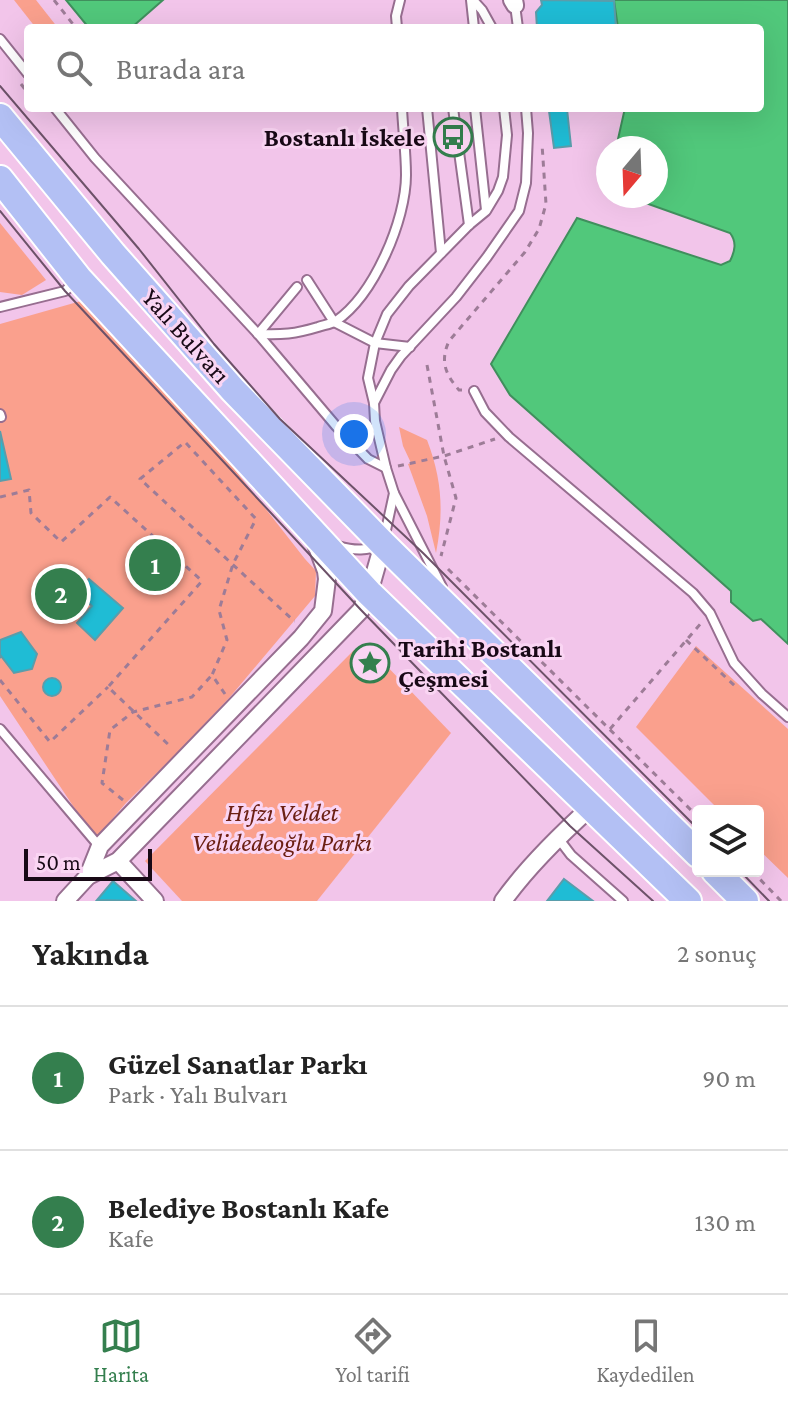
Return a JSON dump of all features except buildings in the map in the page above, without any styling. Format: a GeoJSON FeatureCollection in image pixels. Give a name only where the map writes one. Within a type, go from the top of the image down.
{"type":"FeatureCollection","features":[{"type":"Feature","properties":{"kind":"main road","name":"Yalı Bulvarı"},"geometry":{"type":"LineString","coordinates":[[0,117],[113,254],[233,390],[383,544],[692,848]]}},
{"type":"Feature","properties":{"kind":"main road"},"geometry":{"type":"LineString","coordinates":[[0,136],[42,169]]}},
{"type":"Feature","properties":{"kind":"main road","name":"Yalı Bulvarı"},"geometry":{"type":"LineString","coordinates":[[0,179],[79,279],[369,593],[688,901]]}},
{"type":"Feature","properties":{"kind":"main road"},"geometry":{"type":"LineString","coordinates":[[721,877],[745,901]]}},
{"type":"Feature","properties":{"kind":"street"},"geometry":{"type":"LineString","coordinates":[[65,901],[88,876],[100,846],[323,611],[326,571],[311,531]]}},
{"type":"Feature","properties":{"kind":"street"},"geometry":{"type":"LineString","coordinates":[[88,876],[118,861],[361,610],[383,544]]}},
{"type":"Feature","properties":{"kind":"street"},"geometry":{"type":"LineString","coordinates":[[503,901],[558,838],[591,807]]}},
{"type":"Feature","properties":{"kind":"street"},"geometry":{"type":"LineString","coordinates":[[118,861],[155,901]]}},
{"type":"Feature","properties":{"kind":"lane"},"geometry":{"type":"LineString","coordinates":[[397,24],[400,0]]}},
{"type":"Feature","properties":{"kind":"lane"},"geometry":{"type":"LineString","coordinates":[[472,0],[474,24]]}},
{"type":"Feature","properties":{"kind":"lane"},"geometry":{"type":"LineString","coordinates":[[472,0],[490,24]]}},
{"type":"Feature","properties":{"kind":"lane"},"geometry":{"type":"LineString","coordinates":[[514,2],[517,24]]}},
{"type":"Feature","properties":{"kind":"lane"},"geometry":{"type":"LineString","coordinates":[[0,39],[24,69]]}},
{"type":"Feature","properties":{"kind":"lane"},"geometry":{"type":"LineString","coordinates":[[58,112],[95,158],[258,334],[336,426],[368,459],[386,468]]}},
{"type":"Feature","properties":{"kind":"lane"},"geometry":{"type":"LineString","coordinates":[[258,334],[287,335],[334,322],[357,301],[371,280],[401,216],[406,178],[402,112]]}},
{"type":"Feature","properties":{"kind":"lane"},"geometry":{"type":"LineString","coordinates":[[427,112],[441,253]]}},
{"type":"Feature","properties":{"kind":"lane"},"geometry":{"type":"LineString","coordinates":[[454,112],[469,225]]}},
{"type":"Feature","properties":{"kind":"lane"},"geometry":{"type":"LineString","coordinates":[[475,112],[486,211]]}},
{"type":"Feature","properties":{"kind":"lane"},"geometry":{"type":"LineString","coordinates":[[458,616],[394,493],[375,421],[368,378],[375,343],[387,314],[409,286],[486,211],[498,191],[503,177],[507,135],[504,112]]}},
{"type":"Feature","properties":{"kind":"lane"},"geometry":{"type":"LineString","coordinates":[[374,403],[391,370],[464,287],[519,211],[526,183],[526,112]]}},
{"type":"Feature","properties":{"kind":"lane"},"geometry":{"type":"LineString","coordinates":[[0,307],[65,291],[79,279]]}},
{"type":"Feature","properties":{"kind":"lane"},"geometry":{"type":"LineString","coordinates":[[307,280],[334,322],[375,343],[410,347]]}},
{"type":"Feature","properties":{"kind":"lane"},"geometry":{"type":"LineString","coordinates":[[258,334],[297,287]]}},
{"type":"Feature","properties":{"kind":"lane"},"geometry":{"type":"LineString","coordinates":[[474,391],[485,412],[509,437],[693,593],[710,613],[734,663],[788,717]]}},
{"type":"Feature","properties":{"kind":"lane"},"geometry":{"type":"LineString","coordinates":[[311,531],[332,544],[350,550],[370,550],[383,544],[394,493]]}},
{"type":"Feature","properties":{"kind":"lane"},"geometry":{"type":"LineString","coordinates":[[0,729],[100,846]]}},
{"type":"Feature","properties":{"kind":"lane"},"geometry":{"type":"LineString","coordinates":[[558,838],[571,855],[623,901]]}},
{"type":"Feature","properties":{"kind":"path"},"geometry":{"type":"LineString","coordinates":[[54,0],[73,24]]}},
{"type":"Feature","properties":{"kind":"path"},"geometry":{"type":"LineString","coordinates":[[474,391],[459,390],[448,378],[444,365],[445,352],[449,341],[525,252],[539,229],[546,204],[541,135]]}},
{"type":"Feature","properties":{"kind":"path"},"geometry":{"type":"LineString","coordinates":[[427,365],[444,456],[456,498],[440,562],[692,811]]}},
{"type":"Feature","properties":{"kind":"path"},"geometry":{"type":"LineString","coordinates":[[408,464],[509,437]]}},
{"type":"Feature","properties":{"kind":"path"},"geometry":{"type":"LineString","coordinates":[[134,810],[102,783],[110,730],[133,712],[192,697],[212,675],[227,640],[219,610],[233,564],[256,519],[185,442],[140,479],[233,564],[305,633]]}},
{"type":"Feature","properties":{"kind":"path"},"geometry":{"type":"LineString","coordinates":[[0,497],[29,490],[31,513],[61,542],[110,497],[202,581],[108,687],[50,742],[0,680]]}},
{"type":"Feature","properties":{"kind":"path"},"geometry":{"type":"LineString","coordinates":[[610,729],[710,613]]}},
{"type":"Feature","properties":{"kind":"path"},"geometry":{"type":"LineString","coordinates":[[212,675],[234,707]]}},
{"type":"Feature","properties":{"kind":"path"},"geometry":{"type":"LineString","coordinates":[[108,687],[184,759]]}},
{"type":"Feature","properties":{"kind":"path"},"geometry":{"type":"LineString","coordinates":[[758,877],[781,901]]}},
{"type":"Feature","properties":{"kind":"green space"},"geometry":{"type":"Polygon","coordinates":[[[14,0],[36,0],[55,24],[33,24],[14,0]]]}},
{"type":"Feature","properties":{"kind":"green space"},"geometry":{"type":"Polygon","coordinates":[[[0,223],[46,280],[22,295],[0,292],[0,223]]]}},
{"type":"Feature","properties":{"kind":"green space"},"geometry":{"type":"Polygon","coordinates":[[[81,301],[214,443],[316,571],[315,596],[230,697],[95,839],[0,696],[0,481],[11,478],[0,431],[0,324],[81,301]]]}},
{"type":"Feature","properties":{"kind":"green space"},"geometry":{"type":"Polygon","coordinates":[[[399,427],[427,440],[432,454],[440,496],[436,553],[427,516],[408,464],[411,463],[399,427]]]}},
{"type":"Feature","properties":{"kind":"green space"},"geometry":{"type":"Polygon","coordinates":[[[696,646],[788,729],[788,878],[764,855],[764,805],[714,805],[636,727],[696,646]]]}},
{"type":"Feature","properties":{"kind":"green space","name":"Hıfzı Veldet Velidedeoğlu Parkı"},"geometry":{"type":"Polygon","coordinates":[[[354,650],[381,660],[451,733],[317,901],[182,901],[145,861],[354,650]]]}},
{"type":"Feature","properties":{"kind":"shaded area"},"geometry":{"type":"Polygon","coordinates":[[[66,0],[163,0],[136,24],[86,24],[66,0]]]}},
{"type":"Feature","properties":{"kind":"shaded area"},"geometry":{"type":"Polygon","coordinates":[[[614,0],[788,0],[788,644],[761,619],[753,621],[731,602],[731,591],[510,395],[491,364],[577,218],[721,265],[730,261],[734,243],[730,233],[660,208],[668,208],[668,136],[619,136],[624,112],[764,112],[764,24],[617,24],[614,0]]]}},
{"type":"Feature","properties":{"kind":"tram line"},"geometry":{"type":"LineString","coordinates":[[0,86],[280,419],[423,553],[692,823]]}},
{"type":"Feature","properties":{"kind":"tram line"},"geometry":{"type":"LineString","coordinates":[[0,211],[65,291],[361,610],[570,826],[653,901]]}},
{"type":"Feature","properties":{"kind":"tram line"},"geometry":{"type":"LineString","coordinates":[[746,877],[769,901]]}},
{"type":"Feature","properties":{"kind":"place","name":"Bostanlı İskele"},"geometry":{"type":"Point","coordinates":[453,137]}},
{"type":"Feature","properties":{"kind":"place","name":"Güzel Sanatlar Parkı"},"geometry":{"type":"Point","coordinates":[155,565]}},
{"type":"Feature","properties":{"kind":"place","name":"Belediye Bostanlı Kafe"},"geometry":{"type":"Point","coordinates":[61,594]}},
{"type":"Feature","properties":{"kind":"place","name":"Tarihi Bostanlı Çeşmesi"},"geometry":{"type":"Point","coordinates":[370,663]}}]}
